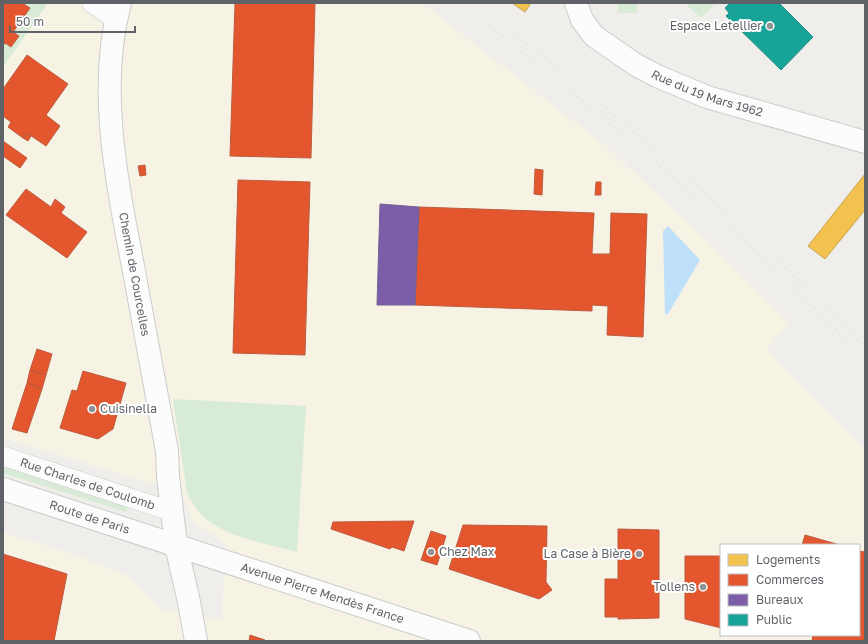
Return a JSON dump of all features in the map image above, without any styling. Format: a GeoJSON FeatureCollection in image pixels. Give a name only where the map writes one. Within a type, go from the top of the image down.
{"type":"FeatureCollection","features":[{"type":"Feature","properties":{"kind":"street"},"geometry":{"type":"LineString","coordinates":[[92,3],[118,11]]}},
{"type":"Feature","properties":{"kind":"street","name":"Rue du 19 Mars 1962"},"geometry":{"type":"LineString","coordinates":[[576,3],[582,20],[594,36],[636,65],[657,76],[714,99],[865,142]]}},
{"type":"Feature","properties":{"kind":"street","name":"Chemin de Courcelles"},"geometry":{"type":"LineString","coordinates":[[118,11],[111,68],[112,138],[120,196],[167,451],[176,545],[196,641]]}},
{"type":"Feature","properties":{"kind":"street","name":"Rue Charles de Coulomb"},"geometry":{"type":"LineString","coordinates":[[3,456],[173,512]]}},
{"type":"Feature","properties":{"kind":"street","name":"Route de Paris"},"geometry":{"type":"LineString","coordinates":[[3,489],[176,545]]}},
{"type":"Feature","properties":{"kind":"street","name":"Avenue Pierre Mendès France"},"geometry":{"type":"LineString","coordinates":[[176,545],[469,641]]}},
{"type":"Feature","properties":{"kind":"shaded area"},"geometry":{"type":"Polygon","coordinates":[[[3,3],[422,3],[604,145],[704,237],[789,322],[767,350],[865,450],[865,641],[3,641],[3,532],[84,558],[130,577],[160,609],[222,620],[225,544],[194,522],[179,490],[126,476],[3,437],[3,3]]]}},
{"type":"Feature","properties":{"kind":"green space"},"geometry":{"type":"Polygon","coordinates":[[[22,3],[48,3],[3,67],[3,46],[5,43],[11,47],[19,36],[13,32],[29,8],[22,3]]]}},
{"type":"Feature","properties":{"kind":"green space"},"geometry":{"type":"Polygon","coordinates":[[[618,3],[637,3],[637,13],[618,13],[618,3]]]}},
{"type":"Feature","properties":{"kind":"green space"},"geometry":{"type":"Polygon","coordinates":[[[685,3],[716,3],[701,18],[685,3]]]}},
{"type":"Feature","properties":{"kind":"green space"},"geometry":{"type":"Polygon","coordinates":[[[173,399],[306,406],[297,552],[227,532],[204,517],[195,507],[187,493],[173,399]]]}},
{"type":"Feature","properties":{"kind":"green space"},"geometry":{"type":"Polygon","coordinates":[[[3,466],[128,506],[126,512],[3,473],[3,466]]]}},
{"type":"Feature","properties":{"kind":"water"},"geometry":{"type":"Polygon","coordinates":[[[668,226],[700,260],[668,314],[665,314],[663,231],[668,226]]]}},
{"type":"Feature","properties":{"kind":"building: Logements"},"geometry":{"type":"Polygon","coordinates":[[[512,3],[531,3],[525,12],[512,3]]]}},
{"type":"Feature","properties":{"kind":"building: Logements"},"geometry":{"type":"Polygon","coordinates":[[[865,174],[865,210],[825,259],[808,246],[865,174]]]}},
{"type":"Feature","properties":{"kind":"building: Commerces"},"geometry":{"type":"Polygon","coordinates":[[[3,3],[22,3],[30,8],[13,32],[19,36],[11,47],[5,43],[3,46],[3,3]]]}},
{"type":"Feature","properties":{"kind":"building: Commerces"},"geometry":{"type":"Polygon","coordinates":[[[235,3],[315,3],[311,158],[230,156],[235,3]]]}},
{"type":"Feature","properties":{"kind":"building: Commerces"},"geometry":{"type":"Polygon","coordinates":[[[27,55],[68,84],[46,115],[60,126],[46,146],[27,133],[23,138],[8,127],[11,122],[3,116],[3,89],[27,55]]]}},
{"type":"Feature","properties":{"kind":"building: Commerces"},"geometry":{"type":"Polygon","coordinates":[[[27,133],[31,136],[28,141],[23,138],[27,133]]]}},
{"type":"Feature","properties":{"kind":"building: Commerces"},"geometry":{"type":"Polygon","coordinates":[[[3,141],[27,158],[20,168],[3,156],[3,141]]]}},
{"type":"Feature","properties":{"kind":"building: Commerces"},"geometry":{"type":"Polygon","coordinates":[[[145,165],[146,175],[140,176],[138,166],[145,165]]]}},
{"type":"Feature","properties":{"kind":"building: Commerces"},"geometry":{"type":"Polygon","coordinates":[[[535,169],[543,170],[542,195],[534,194],[535,169]]]}},
{"type":"Feature","properties":{"kind":"building: Commerces"},"geometry":{"type":"Polygon","coordinates":[[[238,180],[310,182],[305,355],[233,353],[238,180]]]}},
{"type":"Feature","properties":{"kind":"building: Commerces"},"geometry":{"type":"Polygon","coordinates":[[[596,182],[601,182],[601,195],[595,195],[596,182]]]}},
{"type":"Feature","properties":{"kind":"building: Commerces"},"geometry":{"type":"Polygon","coordinates":[[[26,189],[51,207],[55,199],[65,207],[61,213],[87,232],[67,258],[6,215],[26,189]]]}},
{"type":"Feature","properties":{"kind":"building: Commerces"},"geometry":{"type":"Polygon","coordinates":[[[419,207],[594,213],[592,254],[610,254],[611,213],[647,214],[643,337],[607,335],[608,306],[592,305],[592,311],[415,305],[419,207]]]}},
{"type":"Feature","properties":{"kind":"building: Commerces"},"geometry":{"type":"Polygon","coordinates":[[[37,349],[52,354],[46,375],[30,370],[37,349]]]}},
{"type":"Feature","properties":{"kind":"building: Commerces"},"geometry":{"type":"Polygon","coordinates":[[[30,370],[46,375],[42,389],[27,383],[30,370]]]}},
{"type":"Feature","properties":{"kind":"building: Commerces","name":"Cuisinella"},"geometry":{"type":"Polygon","coordinates":[[[83,371],[126,383],[113,429],[98,439],[60,428],[72,390],[77,391],[83,371]]]}},
{"type":"Feature","properties":{"kind":"building: Commerces"},"geometry":{"type":"Polygon","coordinates":[[[27,383],[42,389],[27,433],[12,429],[27,383]]]}},
{"type":"Feature","properties":{"kind":"building: Commerces"},"geometry":{"type":"Polygon","coordinates":[[[414,521],[404,551],[392,547],[390,549],[331,529],[333,522],[414,521]]]}},
{"type":"Feature","properties":{"kind":"building: Commerces"},"geometry":{"type":"Polygon","coordinates":[[[463,525],[547,526],[546,582],[552,590],[539,599],[449,569],[463,525]]]}},
{"type":"Feature","properties":{"kind":"building: Commerces","name":"La Case à Bière"},"geometry":{"type":"Polygon","coordinates":[[[618,529],[659,530],[659,618],[618,619],[618,617],[605,617],[605,579],[618,579],[618,529]]]}},
{"type":"Feature","properties":{"kind":"building: Commerces"},"geometry":{"type":"Polygon","coordinates":[[[431,531],[446,536],[437,565],[421,560],[431,531]]]}},
{"type":"Feature","properties":{"kind":"building: Commerces"},"geometry":{"type":"Polygon","coordinates":[[[805,535],[836,544],[802,544],[805,535]]]}},
{"type":"Feature","properties":{"kind":"building: Commerces"},"geometry":{"type":"Polygon","coordinates":[[[860,551],[865,552],[865,641],[812,641],[813,636],[860,636],[860,551]]]}},
{"type":"Feature","properties":{"kind":"building: Commerces"},"geometry":{"type":"Polygon","coordinates":[[[3,554],[67,574],[54,641],[3,641],[3,554]]]}},
{"type":"Feature","properties":{"kind":"building: Commerces","name":"Tollens"},"geometry":{"type":"Polygon","coordinates":[[[685,556],[720,556],[720,628],[685,619],[685,556]]]}},
{"type":"Feature","properties":{"kind":"building: Commerces"},"geometry":{"type":"Polygon","coordinates":[[[250,635],[265,640],[249,641],[250,635]]]}},
{"type":"Feature","properties":{"kind":"building: Bureaux"},"geometry":{"type":"Polygon","coordinates":[[[380,204],[419,207],[415,305],[377,305],[380,204]]]}},
{"type":"Feature","properties":{"kind":"building: Public","name":"Espace Letellier"},"geometry":{"type":"Polygon","coordinates":[[[730,3],[779,3],[813,37],[781,70],[726,16],[729,13],[725,8],[730,3]]]}},
{"type":"Feature","properties":{"kind":"railway"},"geometry":{"type":"LineString","coordinates":[[460,3],[573,93],[684,187],[770,265],[865,360]]}},
{"type":"Feature","properties":{"kind":"railway"},"geometry":{"type":"LineString","coordinates":[[474,3],[576,84],[676,168],[772,255],[865,347]]}},
{"type":"Feature","properties":{"kind":"place","name":"Espace Letellier"},"geometry":{"type":"Point","coordinates":[770,26]}},
{"type":"Feature","properties":{"kind":"place","name":"Cuisinella"},"geometry":{"type":"Point","coordinates":[92,409]}},
{"type":"Feature","properties":{"kind":"place","name":"Chez Max"},"geometry":{"type":"Point","coordinates":[431,552]}},
{"type":"Feature","properties":{"kind":"place","name":"La Case à Bière"},"geometry":{"type":"Point","coordinates":[639,554]}},
{"type":"Feature","properties":{"kind":"place","name":"Tollens"},"geometry":{"type":"Point","coordinates":[703,587]}}]}
